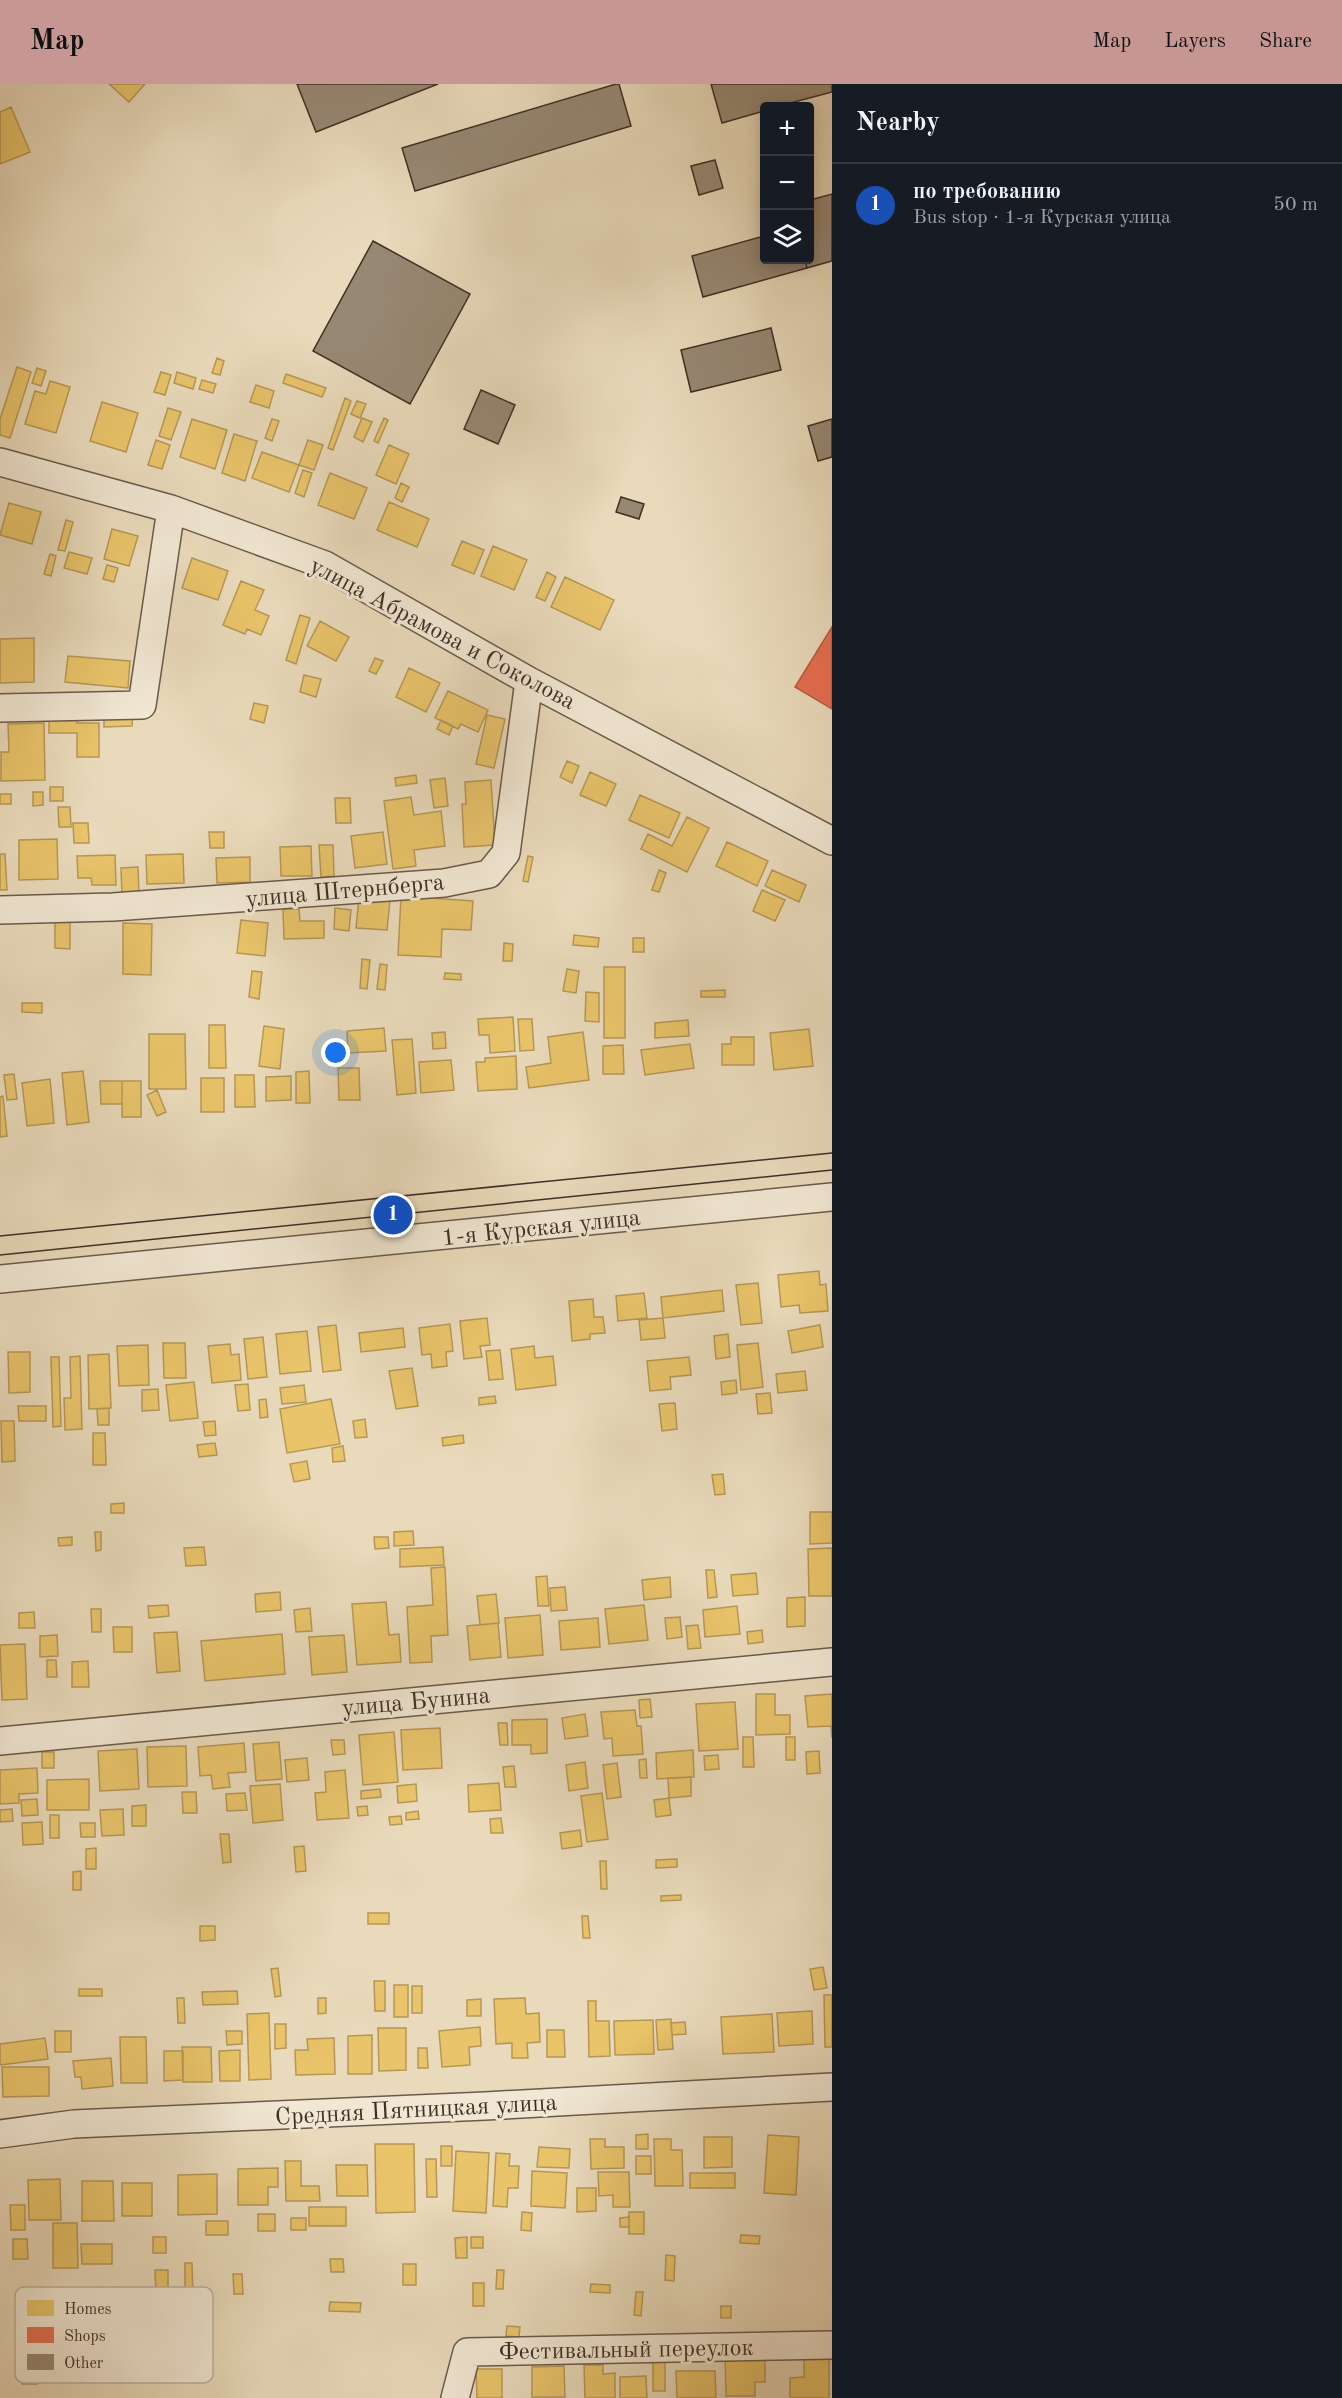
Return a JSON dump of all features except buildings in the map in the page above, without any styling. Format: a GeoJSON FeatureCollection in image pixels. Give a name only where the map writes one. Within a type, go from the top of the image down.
{"type":"FeatureCollection","features":[{"type":"Feature","properties":{"kind":"street","name":"улица Абрамова и Соколова"},"geometry":{"type":"LineString","coordinates":[[0,462],[171,509],[325,566],[529,681],[832,841]]}},
{"type":"Feature","properties":{"kind":"street"},"geometry":{"type":"LineString","coordinates":[[0,708],[142,705],[171,509]]}},
{"type":"Feature","properties":{"kind":"street","name":"улица Штернберга"},"geometry":{"type":"LineString","coordinates":[[0,910],[137,906],[444,883],[489,874],[506,853],[529,681]]}},
{"type":"Feature","properties":{"kind":"street","name":"1-я Курская улица"},"geometry":{"type":"LineString","coordinates":[[0,1279],[832,1197]]}},
{"type":"Feature","properties":{"kind":"street","name":"улица Бунина"},"geometry":{"type":"LineString","coordinates":[[0,1741],[832,1662]]}},
{"type":"Feature","properties":{"kind":"street","name":"Средняя Пятницкая улица"},"geometry":{"type":"LineString","coordinates":[[0,2134],[74,2124],[485,2106],[832,2087]]}},
{"type":"Feature","properties":{"kind":"street","name":"Фестивальный переулок"},"geometry":{"type":"LineString","coordinates":[[455,2398],[467,2352],[832,2345]]}},
{"type":"Feature","properties":{"kind":"tram line"},"geometry":{"type":"LineString","coordinates":[[0,1236],[832,1153]]}},
{"type":"Feature","properties":{"kind":"tram line"},"geometry":{"type":"LineString","coordinates":[[0,1255],[832,1170]]}},
{"type":"Feature","properties":{"kind":"place","name":"по требованию"},"geometry":{"type":"Point","coordinates":[393,1215]}}]}
